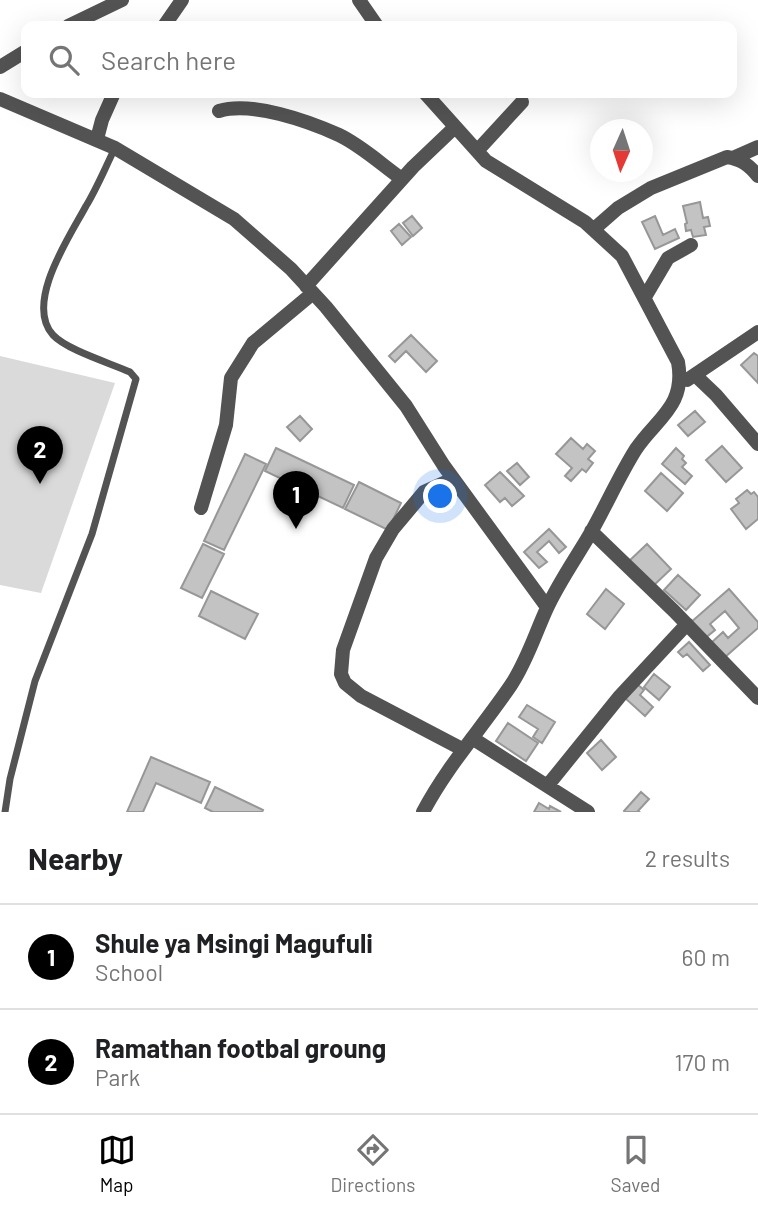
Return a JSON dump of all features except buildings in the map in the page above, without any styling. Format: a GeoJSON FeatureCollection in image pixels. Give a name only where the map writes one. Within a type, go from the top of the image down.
{"type":"FeatureCollection","features":[{"type":"Feature","properties":{"kind":"street"},"geometry":{"type":"LineString","coordinates":[[78,21],[122,0]]}},
{"type":"Feature","properties":{"kind":"street"},"geometry":{"type":"LineString","coordinates":[[167,21],[182,0]]}},
{"type":"Feature","properties":{"kind":"street"},"geometry":{"type":"LineString","coordinates":[[359,0],[374,21]]}},
{"type":"Feature","properties":{"kind":"street"},"geometry":{"type":"LineString","coordinates":[[0,67],[21,54]]}},
{"type":"Feature","properties":{"kind":"street"},"geometry":{"type":"LineString","coordinates":[[97,139],[112,98]]}},
{"type":"Feature","properties":{"kind":"street"},"geometry":{"type":"LineString","coordinates":[[423,812],[439,783],[518,673],[530,652],[547,607],[638,447],[656,428],[673,403],[680,384],[678,362],[622,256],[594,229],[486,161],[429,98]]}},
{"type":"Feature","properties":{"kind":"street"},"geometry":{"type":"LineString","coordinates":[[0,99],[115,148],[234,219],[309,290],[405,406],[453,480],[547,607]]}},
{"type":"Feature","properties":{"kind":"street"},"geometry":{"type":"LineString","coordinates":[[477,151],[522,102]]}},
{"type":"Feature","properties":{"kind":"street"},"geometry":{"type":"LineString","coordinates":[[219,111],[232,107],[250,108],[304,122],[341,136],[402,179]]}},
{"type":"Feature","properties":{"kind":"street"},"geometry":{"type":"LineString","coordinates":[[201,508],[226,425],[231,378],[238,365],[253,343],[309,290],[402,179],[455,127]]}},
{"type":"Feature","properties":{"kind":"street"},"geometry":{"type":"LineString","coordinates":[[733,158],[758,147]]}},
{"type":"Feature","properties":{"kind":"street"},"geometry":{"type":"LineString","coordinates":[[594,229],[618,208],[651,188],[727,156],[747,164],[758,176]]}},
{"type":"Feature","properties":{"kind":"street"},"geometry":{"type":"LineString","coordinates":[[645,297],[668,258],[691,245]]}},
{"type":"Feature","properties":{"kind":"street"},"geometry":{"type":"LineString","coordinates":[[680,384],[758,332]]}},
{"type":"Feature","properties":{"kind":"street"},"geometry":{"type":"LineString","coordinates":[[695,376],[716,395],[758,444]]}},
{"type":"Feature","properties":{"kind":"street"},"geometry":{"type":"LineString","coordinates":[[453,480],[424,492],[387,538],[376,558],[343,650],[341,674],[345,683],[361,696],[467,744],[548,785],[588,812]]}},
{"type":"Feature","properties":{"kind":"street"},"geometry":{"type":"LineString","coordinates":[[591,531],[687,624],[758,698]]}},
{"type":"Feature","properties":{"kind":"street"},"geometry":{"type":"LineString","coordinates":[[548,785],[620,696],[687,624]]}},
{"type":"Feature","properties":{"kind":"lane"},"geometry":{"type":"LineString","coordinates":[[5,812],[10,779],[36,681],[92,534],[124,418],[136,386],[136,379],[130,372],[68,346],[53,335],[46,324],[43,307],[57,258],[115,148]]}},
{"type":"Feature","properties":{"kind":"shaded area"},"geometry":{"type":"Polygon","coordinates":[[[0,356],[115,383],[41,593],[0,585],[0,356]]]}},
{"type":"Feature","properties":{"kind":"place","name":"Ramathan footbal groung"},"geometry":{"type":"Point","coordinates":[40,484]}},
{"type":"Feature","properties":{"kind":"place","name":"Shule ya Msingi Magufuli"},"geometry":{"type":"Point","coordinates":[296,529]}}]}
